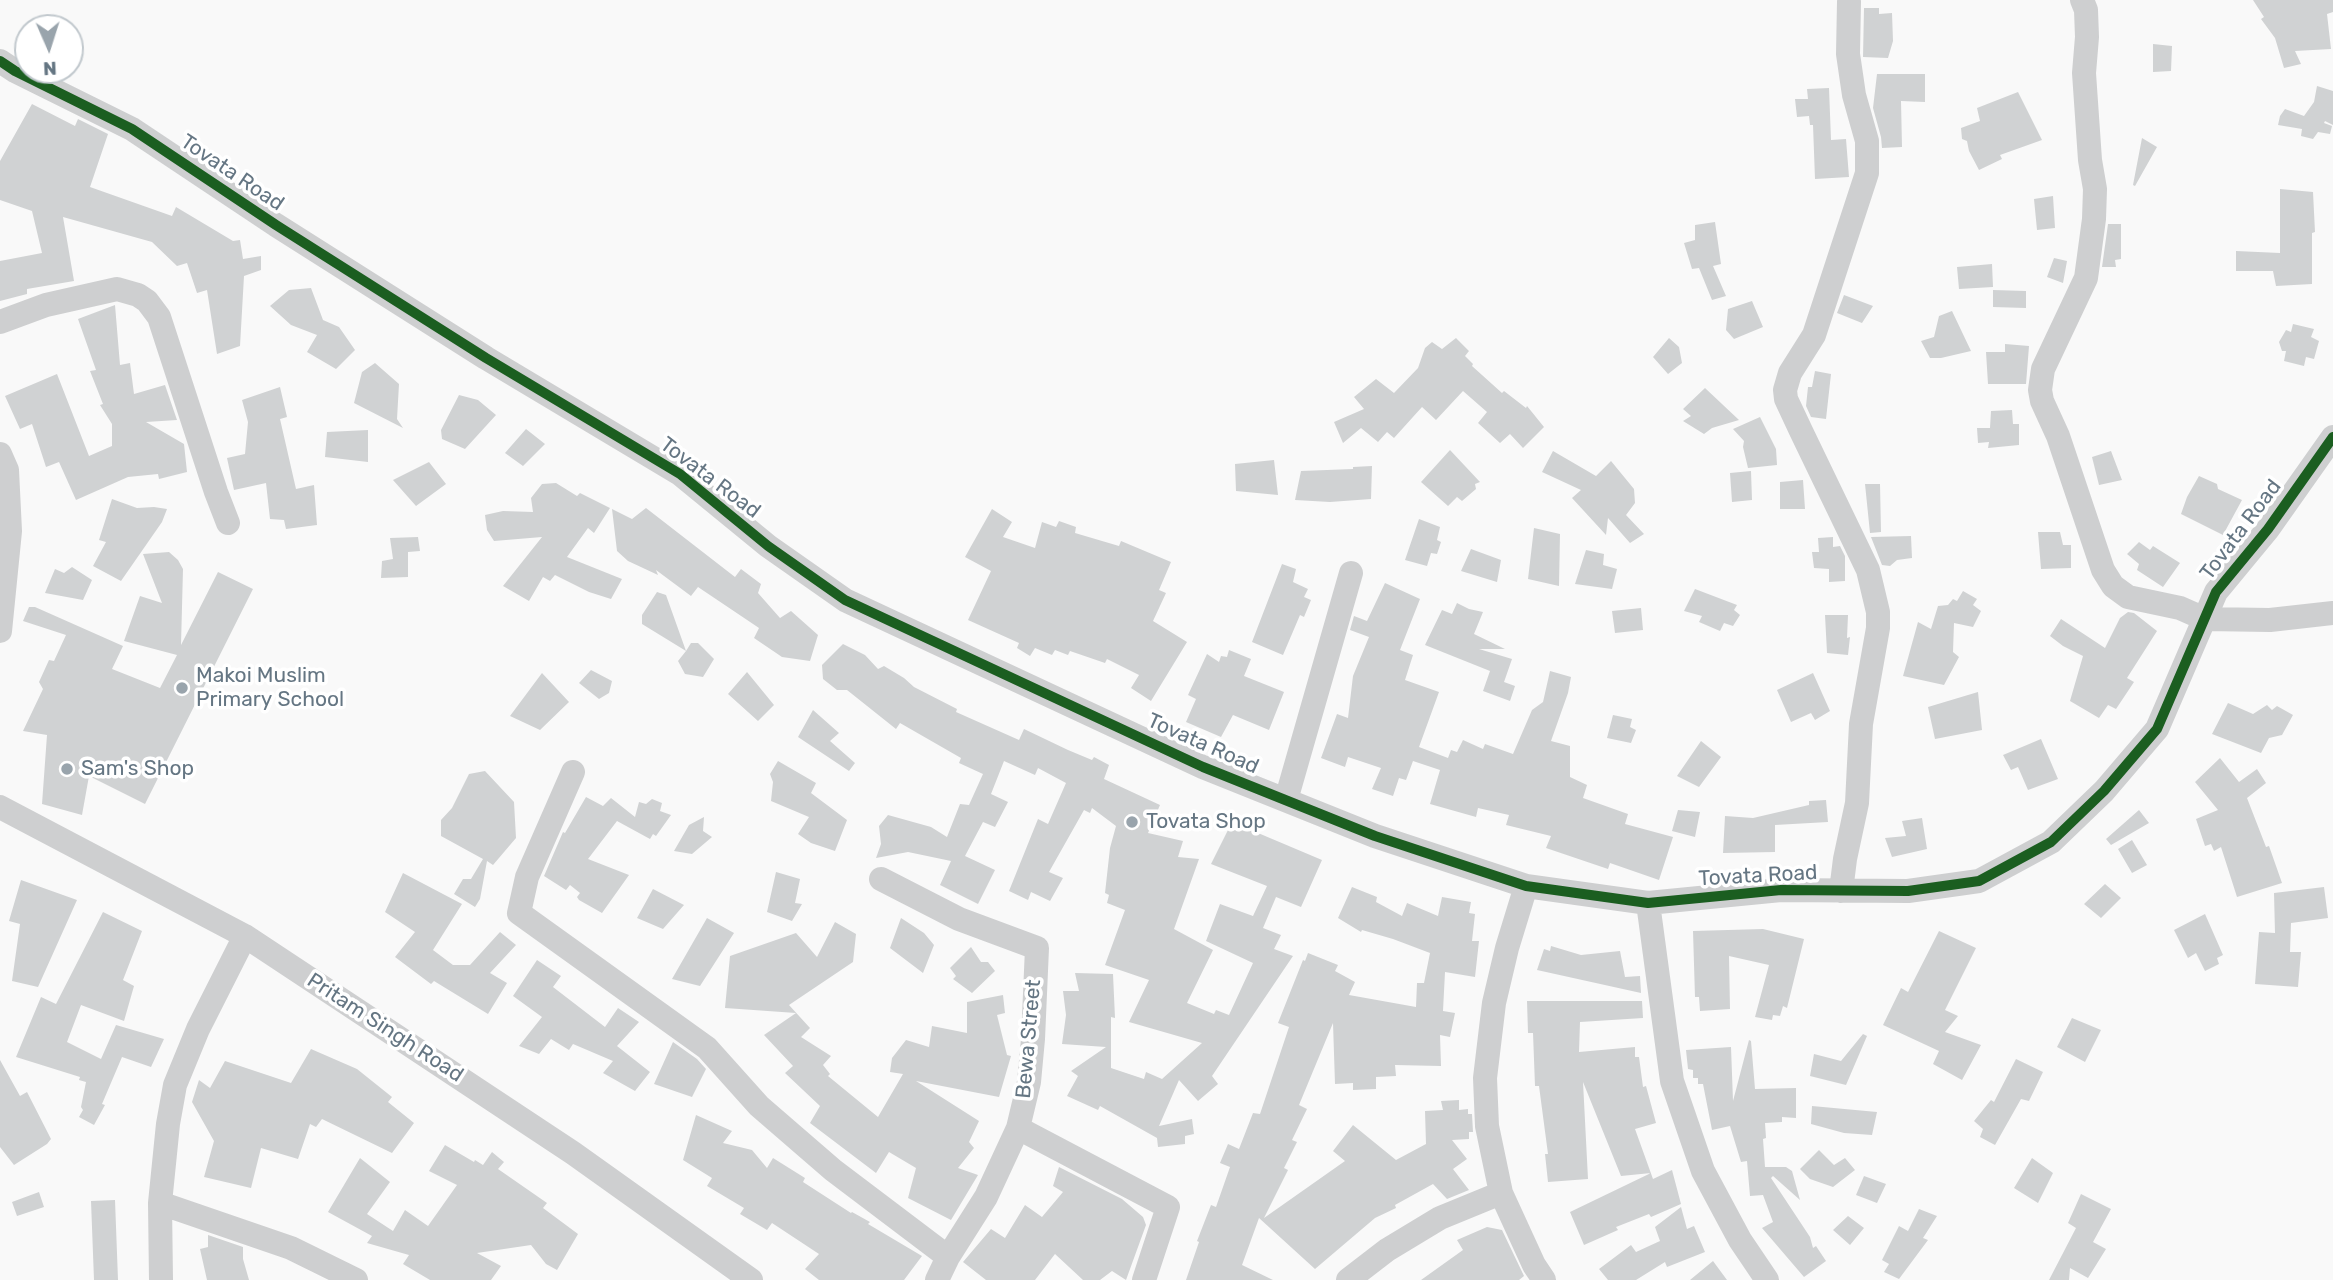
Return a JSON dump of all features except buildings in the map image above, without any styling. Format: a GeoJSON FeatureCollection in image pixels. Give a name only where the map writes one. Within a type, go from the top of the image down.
{"type":"FeatureCollection","features":[{"type":"Feature","properties":{"kind":"street"},"geometry":{"type":"LineString","coordinates":[[2082,0],[2086,10],[2084,73],[2090,160],[2095,189],[2094,219],[2085,278],[2043,369],[2040,390],[2107,579],[2128,597],[2180,608],[2205,620],[2270,620],[2333,613]]}},
{"type":"Feature","properties":{"kind":"street"},"geometry":{"type":"LineString","coordinates":[[1842,891],[1845,859],[1857,803],[1861,724],[1878,628],[1877,604],[1868,570],[1786,399],[1785,390],[1790,373],[1814,335],[1867,173],[1867,141],[1854,95],[1848,54],[1849,2]]}},
{"type":"Feature","properties":{"kind":"street","name":"Tovata Road"},"geometry":{"type":"LineString","coordinates":[[0,61],[132,129],[276,225],[486,358],[680,474],[768,546],[845,600],[1203,768],[1375,836],[1527,886],[1648,903],[1782,890],[1908,891],[1979,881],[2052,842],[2104,791],[2157,729],[2216,592],[2268,528],[2333,437]]}},
{"type":"Feature","properties":{"kind":"street"},"geometry":{"type":"LineString","coordinates":[[0,321],[46,304],[117,289],[138,295],[147,301],[159,317],[228,523]]}},
{"type":"Feature","properties":{"kind":"street"},"geometry":{"type":"LineString","coordinates":[[0,454],[7,470],[10,531],[0,631]]}},
{"type":"Feature","properties":{"kind":"street"},"geometry":{"type":"LineString","coordinates":[[1286,800],[1351,573]]}},
{"type":"Feature","properties":{"kind":"street"},"geometry":{"type":"LineString","coordinates":[[573,772],[527,877],[519,913],[707,1048],[759,1106],[833,1170],[948,1257]]}},
{"type":"Feature","properties":{"kind":"street","name":"Pritam Singh Road"},"geometry":{"type":"LineString","coordinates":[[0,807],[245,936],[573,1153],[751,1280]]}},
{"type":"Feature","properties":{"kind":"street","name":"Bewa Street"},"geometry":{"type":"LineString","coordinates":[[881,879],[959,919],[1037,948],[1029,1082],[1018,1128],[986,1197],[948,1257],[937,1280]]}},
{"type":"Feature","properties":{"kind":"street"},"geometry":{"type":"LineString","coordinates":[[1527,886],[1507,948],[1494,1003],[1485,1078],[1488,1126],[1501,1193],[1534,1265],[1544,1280]]}},
{"type":"Feature","properties":{"kind":"street"},"geometry":{"type":"LineString","coordinates":[[1648,903],[1672,1081],[1703,1171],[1740,1240],[1767,1280]]}},
{"type":"Feature","properties":{"kind":"street"},"geometry":{"type":"LineString","coordinates":[[161,1280],[160,1203],[175,1085],[198,1029],[245,936]]}},
{"type":"Feature","properties":{"kind":"street"},"geometry":{"type":"LineString","coordinates":[[1018,1128],[1168,1207],[1144,1280]]}},
{"type":"Feature","properties":{"kind":"street"},"geometry":{"type":"LineString","coordinates":[[1348,1280],[1387,1250],[1440,1218],[1501,1193]]}},
{"type":"Feature","properties":{"kind":"street"},"geometry":{"type":"LineString","coordinates":[[160,1203],[290,1248],[356,1280]]}},
{"type":"Feature","properties":{"kind":"cycle path"},"geometry":{"type":"LineString","coordinates":[[0,61],[132,129],[276,225],[486,358],[680,474],[768,546],[845,600],[1203,767],[1375,836],[1526,886],[1648,903],[1781,890],[1908,891],[1979,881],[2051,842],[2104,791],[2157,729],[2216,592],[2268,529],[2333,437]]}},
{"type":"Feature","properties":{"kind":"place","name":"Makoi Muslim Primary School"},"geometry":{"type":"Point","coordinates":[182,688]}},
{"type":"Feature","properties":{"kind":"place","name":"Sam's Shop"},"geometry":{"type":"Point","coordinates":[67,769]}},
{"type":"Feature","properties":{"kind":"place","name":"Tovata Shop"},"geometry":{"type":"Point","coordinates":[1132,822]}}]}
